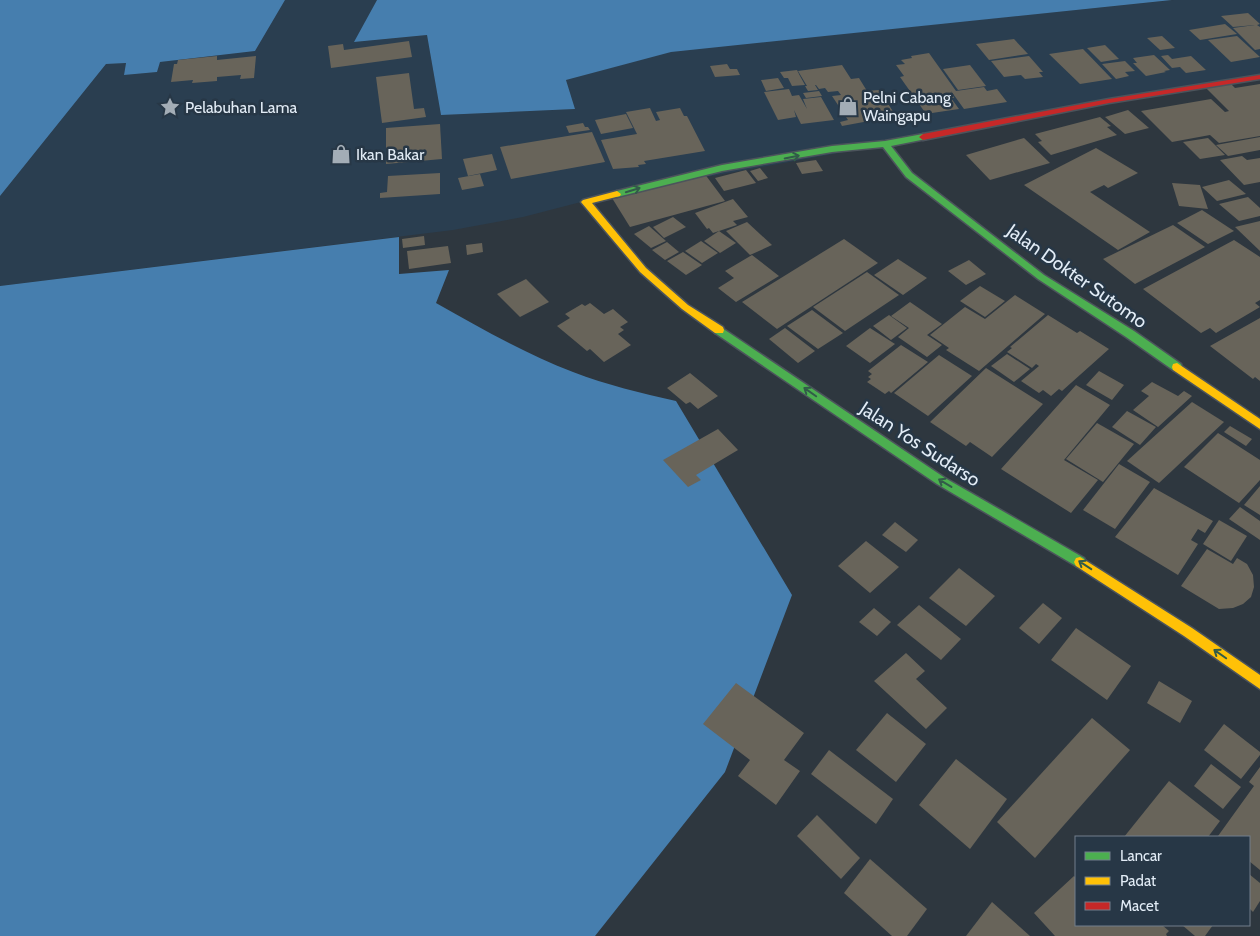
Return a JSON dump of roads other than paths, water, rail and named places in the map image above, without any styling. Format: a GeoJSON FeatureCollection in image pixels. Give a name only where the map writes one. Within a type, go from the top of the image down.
{"type":"FeatureCollection","features":[{"type":"Feature","properties":{"kind":"street"},"geometry":{"type":"LineString","coordinates":[[885,144],[1109,101],[1260,77]]}},
{"type":"Feature","properties":{"kind":"street","name":"Jalan Yos Sudarso"},"geometry":{"type":"LineString","coordinates":[[885,144],[832,149],[722,168],[586,202],[643,270],[685,307],[942,481],[1060,549],[1188,632],[1260,683]]}},
{"type":"Feature","properties":{"kind":"street","name":"Jalan Dokter Sutomo"},"geometry":{"type":"LineString","coordinates":[[885,144],[909,175],[1041,276],[1130,334],[1260,425]]}},
{"type":"Feature","properties":{"kind":"water"},"geometry":{"type":"Polygon","coordinates":[[[0,0],[285,0],[255,51],[160,62],[157,72],[124,75],[126,63],[106,64],[0,196],[0,0]]]}},
{"type":"Feature","properties":{"kind":"water"},"geometry":{"type":"Polygon","coordinates":[[[377,0],[1172,0],[671,52],[566,80],[575,109],[441,115],[427,35],[354,42],[377,0]]]}},
{"type":"Feature","properties":{"kind":"water"},"geometry":{"type":"Polygon","coordinates":[[[399,237],[399,274],[449,270],[436,303],[503,340],[555,365],[611,385],[676,401],[792,595],[725,772],[595,936],[0,936],[0,286],[399,237]]]}},
{"type":"Feature","properties":{"kind":"place","name":"Pelni Cabang Waingapu"},"geometry":{"type":"Point","coordinates":[848,106]}},
{"type":"Feature","properties":{"kind":"place","name":"Pelabuhan Lama"},"geometry":{"type":"Point","coordinates":[170,107]}},
{"type":"Feature","properties":{"kind":"place","name":"Ikan Bakar"},"geometry":{"type":"Point","coordinates":[341,154]}}]}
